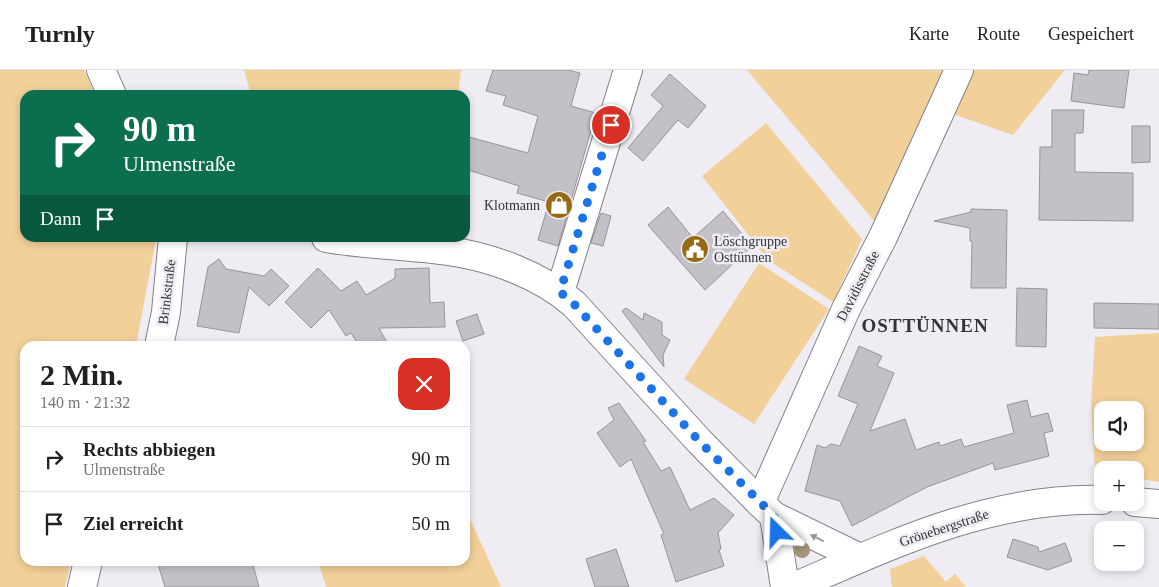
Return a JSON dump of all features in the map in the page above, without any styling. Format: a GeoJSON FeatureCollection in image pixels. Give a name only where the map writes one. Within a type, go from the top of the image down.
{"type":"FeatureCollection","features":[{"type":"Feature","properties":{"kind":"street"},"geometry":{"type":"LineString","coordinates":[[101,70],[110,90]]}},
{"type":"Feature","properties":{"kind":"street"},"geometry":{"type":"LineString","coordinates":[[560,292],[628,70]]}},
{"type":"Feature","properties":{"kind":"street","name":"Davidisstraße"},"geometry":{"type":"LineString","coordinates":[[767,510],[846,309],[883,237],[960,70]]}},
{"type":"Feature","properties":{"kind":"street","name":"Brinkstraße"},"geometry":{"type":"LineString","coordinates":[[160,341],[166,312],[173,242]]}},
{"type":"Feature","properties":{"kind":"street"},"geometry":{"type":"LineString","coordinates":[[348,242],[448,251],[480,257],[511,268],[560,292],[574,304],[700,442],[767,510],[860,558]]}},
{"type":"Feature","properties":{"kind":"street","name":"Grönebergstraße"},"geometry":{"type":"LineString","coordinates":[[794,587],[925,531],[983,514],[1031,503],[1077,499],[1094,500]]}},
{"type":"Feature","properties":{"kind":"street"},"geometry":{"type":"LineString","coordinates":[[1144,503],[1159,504]]}},
{"type":"Feature","properties":{"kind":"street"},"geometry":{"type":"LineString","coordinates":[[767,510],[784,587]]}},
{"type":"Feature","properties":{"kind":"street"},"geometry":{"type":"LineString","coordinates":[[82,587],[87,566]]}},
{"type":"Feature","properties":{"kind":"shaded area"},"geometry":{"type":"Polygon","coordinates":[[[0,70],[84,70],[93,90],[20,90],[20,242],[155,242],[137,341],[20,341],[20,566],[70,566],[65,587],[0,587],[0,70]]]}},
{"type":"Feature","properties":{"kind":"shaded area"},"geometry":{"type":"Polygon","coordinates":[[[244,70],[461,70],[459,90],[250,90],[244,70]]]}},
{"type":"Feature","properties":{"kind":"shaded area"},"geometry":{"type":"Polygon","coordinates":[[[747,70],[944,70],[875,222],[747,70]]]}},
{"type":"Feature","properties":{"kind":"shaded area"},"geometry":{"type":"Polygon","coordinates":[[[973,70],[1065,70],[1013,135],[953,114],[973,70]]]}},
{"type":"Feature","properties":{"kind":"shaded area"},"geometry":{"type":"Polygon","coordinates":[[[766,123],[862,239],[833,302],[768,260],[702,176],[766,123]]]}},
{"type":"Feature","properties":{"kind":"shaded area"},"geometry":{"type":"Polygon","coordinates":[[[759,263],[829,309],[754,424],[684,379],[759,263]]]}},
{"type":"Feature","properties":{"kind":"shaded area"},"geometry":{"type":"Polygon","coordinates":[[[1159,333],[1159,482],[1144,480],[1144,461],[1094,461],[1091,406],[1095,337],[1159,333]]]}},
{"type":"Feature","properties":{"kind":"shaded area"},"geometry":{"type":"Polygon","coordinates":[[[470,519],[501,587],[326,587],[320,566],[470,566],[470,519]]]}},
{"type":"Feature","properties":{"kind":"shaded area"},"geometry":{"type":"Polygon","coordinates":[[[924,556],[946,582],[955,574],[966,587],[892,587],[890,569],[924,556]]]}},
{"type":"Feature","properties":{"kind":"building"},"geometry":{"type":"Polygon","coordinates":[[[493,70],[568,70],[580,73],[571,106],[596,113],[558,246],[538,240],[549,202],[517,193],[519,186],[470,171],[470,137],[528,153],[538,116],[503,105],[506,96],[486,91],[493,70]]]}},
{"type":"Feature","properties":{"kind":"building"},"geometry":{"type":"Polygon","coordinates":[[[1089,70],[1129,70],[1124,108],[1071,101],[1074,73],[1088,75],[1089,70]]]}},
{"type":"Feature","properties":{"kind":"building"},"geometry":{"type":"Polygon","coordinates":[[[670,74],[706,106],[688,128],[678,120],[643,161],[628,148],[663,106],[651,95],[670,74]]]}},
{"type":"Feature","properties":{"kind":"building"},"geometry":{"type":"Polygon","coordinates":[[[1052,110],[1084,110],[1083,133],[1075,133],[1075,172],[1133,173],[1133,221],[1039,220],[1040,147],[1052,147],[1052,110]]]}},
{"type":"Feature","properties":{"kind":"building"},"geometry":{"type":"Polygon","coordinates":[[[1132,126],[1150,126],[1150,162],[1132,163],[1132,126]]]}},
{"type":"Feature","properties":{"kind":"building","name":"Löschgruppe Osttünnen"},"geometry":{"type":"Polygon","coordinates":[[[668,207],[693,238],[723,211],[752,246],[705,290],[648,225],[668,207]]]}},
{"type":"Feature","properties":{"kind":"building"},"geometry":{"type":"Polygon","coordinates":[[[971,209],[1007,210],[1006,288],[971,288],[972,241],[970,241],[970,228],[934,221],[971,212],[971,209]]]}},
{"type":"Feature","properties":{"kind":"building"},"geometry":{"type":"Polygon","coordinates":[[[601,213],[611,216],[603,246],[591,243],[601,213]]]}},
{"type":"Feature","properties":{"kind":"building"},"geometry":{"type":"Polygon","coordinates":[[[219,259],[226,269],[264,276],[271,269],[289,286],[269,306],[249,287],[239,333],[197,326],[208,267],[219,259]]]}},
{"type":"Feature","properties":{"kind":"building"},"geometry":{"type":"Polygon","coordinates":[[[318,268],[341,291],[357,281],[366,295],[395,278],[395,269],[429,268],[430,303],[444,302],[445,327],[379,328],[386,341],[356,341],[351,333],[346,336],[329,310],[311,328],[285,302],[318,268]]]}},
{"type":"Feature","properties":{"kind":"building"},"geometry":{"type":"Polygon","coordinates":[[[1017,288],[1047,289],[1046,347],[1016,346],[1017,288]]]}},
{"type":"Feature","properties":{"kind":"building"},"geometry":{"type":"Polygon","coordinates":[[[1094,303],[1159,304],[1159,329],[1094,328],[1094,303]]]}},
{"type":"Feature","properties":{"kind":"building"},"geometry":{"type":"Polygon","coordinates":[[[626,308],[643,320],[644,313],[662,322],[662,335],[670,340],[663,355],[664,367],[622,311],[626,308]]]}},
{"type":"Feature","properties":{"kind":"building"},"geometry":{"type":"Polygon","coordinates":[[[477,314],[484,334],[463,341],[456,321],[477,314]]]}},
{"type":"Feature","properties":{"kind":"building"},"geometry":{"type":"Polygon","coordinates":[[[859,346],[882,356],[877,366],[894,373],[870,431],[905,419],[916,450],[939,442],[940,446],[961,439],[964,447],[1014,433],[1007,405],[1027,400],[1031,417],[1048,413],[1053,431],[1044,433],[1049,456],[995,470],[993,463],[927,487],[852,526],[840,501],[805,491],[817,445],[825,448],[831,444],[840,446],[858,404],[838,396],[859,346]]]}},
{"type":"Feature","properties":{"kind":"building"},"geometry":{"type":"Polygon","coordinates":[[[619,403],[646,441],[643,442],[661,471],[670,467],[690,510],[714,498],[734,515],[718,533],[721,549],[719,550],[724,566],[676,582],[661,535],[664,534],[631,459],[620,467],[597,433],[614,420],[608,408],[619,403]]]}},
{"type":"Feature","properties":{"kind":"building"},"geometry":{"type":"Polygon","coordinates":[[[1013,539],[1038,547],[1039,552],[1065,543],[1072,561],[1048,570],[1007,557],[1013,539]]]}},
{"type":"Feature","properties":{"kind":"building"},"geometry":{"type":"Polygon","coordinates":[[[616,549],[629,587],[595,587],[586,559],[616,549]]]}},
{"type":"Feature","properties":{"kind":"building"},"geometry":{"type":"Polygon","coordinates":[[[159,566],[253,566],[259,587],[165,587],[159,566]]]}},
{"type":"Feature","properties":{"kind":"place","name":"Klotmann"},"geometry":{"type":"Point","coordinates":[559,205]}},
{"type":"Feature","properties":{"kind":"place","name":"Löschgruppe Osttünnen"},"geometry":{"type":"Point","coordinates":[695,249]}},
{"type":"Feature","properties":{"kind":"district","name":"OSTTÜNNEN"},"geometry":{"type":"Point","coordinates":[925,325]}},
{"type":"Feature","properties":{"kind":"route"},"geometry":{"type":"LineString","coordinates":[[611,125],[560,292],[574,304],[700,442],[774,516],[777,532]]}}]}
